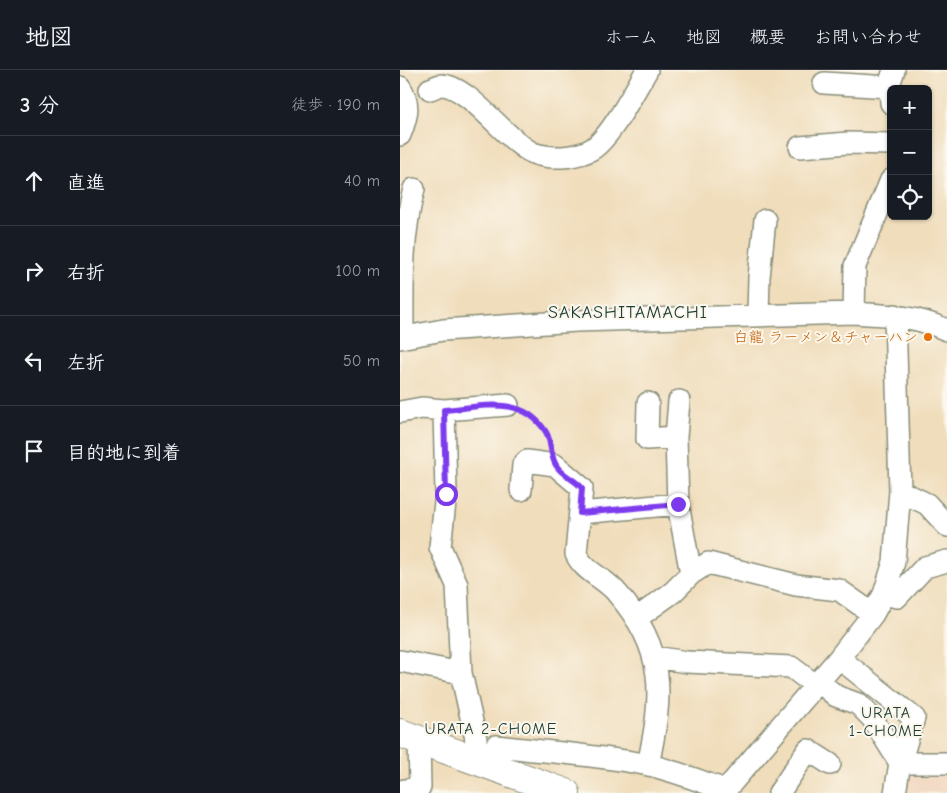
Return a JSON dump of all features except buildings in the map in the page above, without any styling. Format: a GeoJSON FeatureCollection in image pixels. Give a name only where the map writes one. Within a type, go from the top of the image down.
{"type":"FeatureCollection","features":[{"type":"Feature","properties":{"kind":"highway"},"geometry":{"type":"LineString","coordinates":[[410,736],[477,762],[526,786],[566,793]]}},
{"type":"Feature","properties":{"kind":"street"},"geometry":{"type":"LineString","coordinates":[[400,135],[408,108],[403,92],[434,79],[441,85],[452,88],[468,98],[514,141],[533,154],[560,157],[574,156],[593,148],[610,130],[647,70]]}},
{"type":"Feature","properties":{"kind":"street"},"geometry":{"type":"LineString","coordinates":[[824,83],[887,87]]}},
{"type":"Feature","properties":{"kind":"street"},"geometry":{"type":"LineString","coordinates":[[800,147],[848,143],[887,144]]}},
{"type":"Feature","properties":{"kind":"street"},"geometry":{"type":"LineString","coordinates":[[414,189],[406,217],[404,240],[402,337],[443,330],[577,321],[854,313],[895,315],[922,320],[947,330]]}},
{"type":"Feature","properties":{"kind":"street"},"geometry":{"type":"LineString","coordinates":[[854,313],[854,266],[887,189]]}},
{"type":"Feature","properties":{"kind":"street"},"geometry":{"type":"LineString","coordinates":[[758,316],[759,277],[765,220]]}},
{"type":"Feature","properties":{"kind":"street"},"geometry":{"type":"LineString","coordinates":[[477,762],[496,746],[648,765],[680,773],[724,792],[839,658],[873,614],[884,594],[894,562],[900,491],[895,315]]}},
{"type":"Feature","properties":{"kind":"street"},"geometry":{"type":"LineString","coordinates":[[679,401],[676,437],[678,504],[691,574]]}},
{"type":"Feature","properties":{"kind":"street"},"geometry":{"type":"LineString","coordinates":[[648,403],[648,439],[676,437]]}},
{"type":"Feature","properties":{"kind":"street"},"geometry":{"type":"LineString","coordinates":[[400,412],[422,408],[444,410],[508,405]]}},
{"type":"Feature","properties":{"kind":"street"},"geometry":{"type":"LineString","coordinates":[[444,410],[446,494],[440,546],[457,585],[461,673],[476,739],[477,762]]}},
{"type":"Feature","properties":{"kind":"street"},"geometry":{"type":"LineString","coordinates":[[521,490],[523,465],[527,461],[556,465],[582,488],[575,549],[578,560],[616,591],[637,618],[654,658],[658,677],[658,704],[648,765]]}},
{"type":"Feature","properties":{"kind":"street"},"geometry":{"type":"LineString","coordinates":[[900,491],[927,504],[947,526]]}},
{"type":"Feature","properties":{"kind":"street"},"geometry":{"type":"LineString","coordinates":[[580,513],[678,504]]}},
{"type":"Feature","properties":{"kind":"street"},"geometry":{"type":"LineString","coordinates":[[884,594],[897,597],[925,567],[947,561]]}},
{"type":"Feature","properties":{"kind":"street"},"geometry":{"type":"LineString","coordinates":[[637,618],[673,592],[703,565],[714,563],[796,585],[844,592],[873,614]]}},
{"type":"Feature","properties":{"kind":"street"},"geometry":{"type":"LineString","coordinates":[[654,658],[687,662],[791,667],[836,696],[858,704],[872,718],[900,763]]}},
{"type":"Feature","properties":{"kind":"street"},"geometry":{"type":"LineString","coordinates":[[839,658],[914,718],[900,763],[895,793]]}},
{"type":"Feature","properties":{"kind":"street"},"geometry":{"type":"LineString","coordinates":[[400,661],[461,673]]}},
{"type":"Feature","properties":{"kind":"street"},"geometry":{"type":"LineString","coordinates":[[400,791],[420,787],[410,736]]}},
{"type":"Feature","properties":{"kind":"street"},"geometry":{"type":"LineString","coordinates":[[779,793],[808,750],[830,764]]}},
{"type":"Feature","properties":{"kind":"street"},"geometry":{"type":"LineString","coordinates":[[900,763],[947,763]]}},
{"type":"Feature","properties":{"kind":"path"},"geometry":{"type":"LineString","coordinates":[[508,405],[526,411],[538,421],[550,440],[556,465]]}},
{"type":"Feature","properties":{"kind":"shaded area"},"geometry":{"type":"Polygon","coordinates":[[[947,767],[947,793],[902,793],[904,773],[947,767]]]}},
{"type":"Feature","properties":{"kind":"place","name":"白龍 ラーメン＆チャーハン"},"geometry":{"type":"Point","coordinates":[928,337]}},
{"type":"Feature","properties":{"kind":"district","name":"SAKASHITAMACHI"},"geometry":{"type":"Point","coordinates":[628,312]}},
{"type":"Feature","properties":{"kind":"district","name":"URATA 1-CHOME"},"geometry":{"type":"Point","coordinates":[886,721]}},
{"type":"Feature","properties":{"kind":"district","name":"URATA 2-CHOME"},"geometry":{"type":"Point","coordinates":[491,728]}},
{"type":"Feature","properties":{"kind":"route"},"geometry":{"type":"LineString","coordinates":[[446,494],[444,410],[508,405],[526,411],[538,421],[547,434],[556,465],[582,488],[580,513],[678,504]]}}]}
